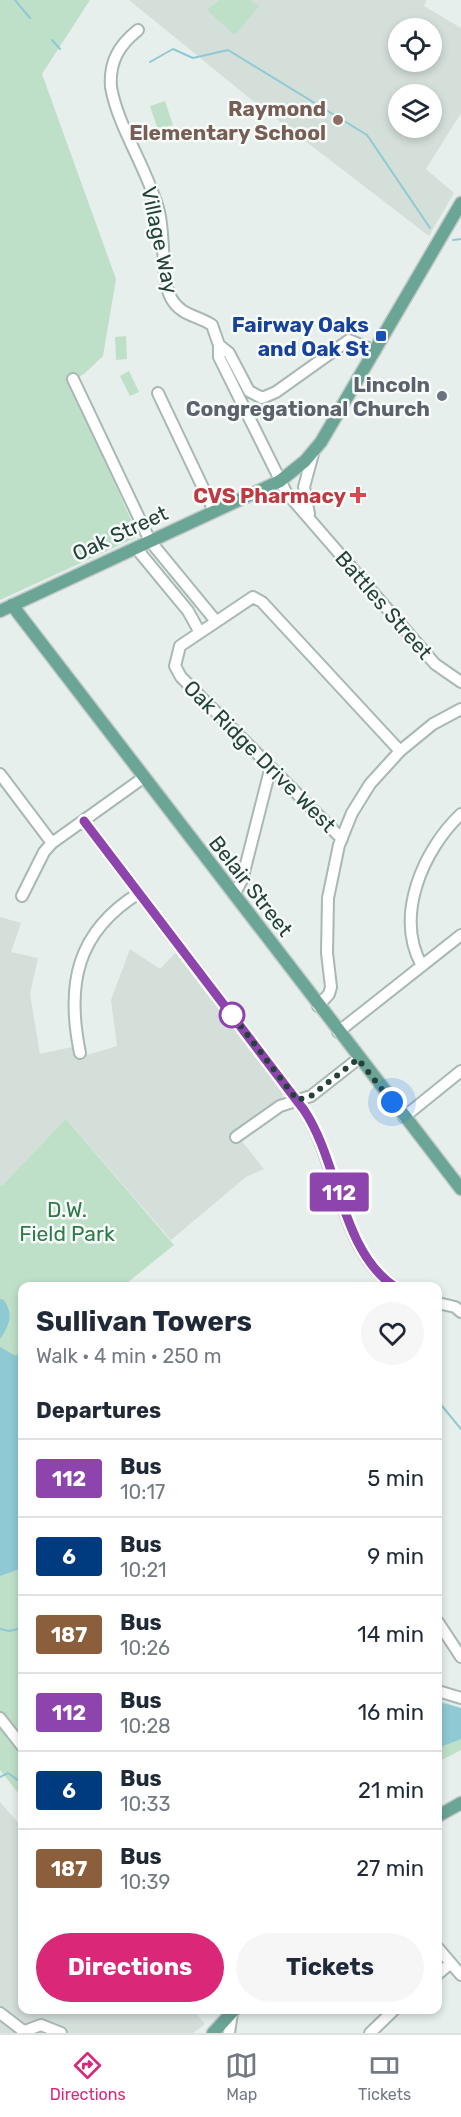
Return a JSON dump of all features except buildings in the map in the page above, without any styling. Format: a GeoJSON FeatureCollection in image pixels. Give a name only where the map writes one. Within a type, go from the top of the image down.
{"type":"FeatureCollection","features":[{"type":"Feature","properties":{"kind":"main road","name":"Oak Street"},"geometry":{"type":"LineString","coordinates":[[0,611],[280,481],[314,451],[461,202]]}},
{"type":"Feature","properties":{"kind":"main road","name":"Belair Street"},"geometry":{"type":"LineString","coordinates":[[12,605],[358,1059],[460,1188]]}},
{"type":"Feature","properties":{"kind":"main road"},"geometry":{"type":"LineString","coordinates":[[442,1814],[461,1803]]}},
{"type":"Feature","properties":{"kind":"main road"},"geometry":{"type":"LineString","coordinates":[[213,2033],[230,2014]]}},
{"type":"Feature","properties":{"kind":"street","name":"Village Way"},"geometry":{"type":"LineString","coordinates":[[138,30],[125,41],[116,55],[111,74],[112,94],[155,196],[163,234],[170,296],[186,315],[212,325],[219,345],[229,353],[249,391],[262,398],[272,395],[348,340],[375,351]]}},
{"type":"Feature","properties":{"kind":"street","name":"Battles Street"},"geometry":{"type":"LineString","coordinates":[[219,345],[217,351],[280,481],[435,664],[461,682]]}},
{"type":"Feature","properties":{"kind":"street"},"geometry":{"type":"LineString","coordinates":[[73,379],[150,541],[215,620]]}},
{"type":"Feature","properties":{"kind":"street"},"geometry":{"type":"LineString","coordinates":[[158,393],[214,511]]}},
{"type":"Feature","properties":{"kind":"street","name":"Battles Street"},"geometry":{"type":"LineString","coordinates":[[313,522],[305,504],[304,487],[314,451]]}},
{"type":"Feature","properties":{"kind":"street"},"geometry":{"type":"LineString","coordinates":[[136,548],[188,611],[199,632]]}},
{"type":"Feature","properties":{"kind":"street","name":"Oak Ridge Drive West"},"geometry":{"type":"LineString","coordinates":[[342,839],[270,770],[181,677],[175,666],[180,646],[215,620],[253,597],[262,602],[400,751]]}},
{"type":"Feature","properties":{"kind":"street"},"geometry":{"type":"LineString","coordinates":[[318,1006],[329,994],[331,987],[327,943],[328,898],[342,839],[352,813],[370,784],[400,751],[427,729],[461,708]]}},
{"type":"Feature","properties":{"kind":"street"},"geometry":{"type":"LineString","coordinates":[[234,895],[242,880],[270,770]]}},
{"type":"Feature","properties":{"kind":"street"},"geometry":{"type":"LineString","coordinates":[[0,774],[52,843]]}},
{"type":"Feature","properties":{"kind":"street"},"geometry":{"type":"LineString","coordinates":[[22,896],[44,852],[52,843],[143,778]]}},
{"type":"Feature","properties":{"kind":"street"},"geometry":{"type":"LineString","coordinates":[[422,966],[414,949],[411,924],[420,872],[429,853],[461,814]]}},
{"type":"Feature","properties":{"kind":"street"},"geometry":{"type":"LineString","coordinates":[[84,821],[297,1100],[320,1138],[347,1215],[361,1246],[387,1282]]}},
{"type":"Feature","properties":{"kind":"street"},"geometry":{"type":"LineString","coordinates":[[80,1053],[72,999],[78,967],[88,943],[105,921],[139,893]]}},
{"type":"Feature","properties":{"kind":"street"},"geometry":{"type":"LineString","coordinates":[[338,1032],[461,935]]}},
{"type":"Feature","properties":{"kind":"street"},"geometry":{"type":"LineString","coordinates":[[236,1137],[280,1106],[311,1096],[358,1059]]}},
{"type":"Feature","properties":{"kind":"street"},"geometry":{"type":"LineString","coordinates":[[404,1117],[461,1071]]}},
{"type":"Feature","properties":{"kind":"street"},"geometry":{"type":"LineString","coordinates":[[442,1303],[455,1307],[461,1312]]}},
{"type":"Feature","properties":{"kind":"street"},"geometry":{"type":"LineString","coordinates":[[442,1628],[461,1657]]}},
{"type":"Feature","properties":{"kind":"street"},"geometry":{"type":"LineString","coordinates":[[442,1692],[461,1698]]}},
{"type":"Feature","properties":{"kind":"street"},"geometry":{"type":"LineString","coordinates":[[0,1718],[18,1741]]}},
{"type":"Feature","properties":{"kind":"street"},"geometry":{"type":"LineString","coordinates":[[442,1953],[461,1976]]}},
{"type":"Feature","properties":{"kind":"street"},"geometry":{"type":"LineString","coordinates":[[442,1971],[451,1964]]}},
{"type":"Feature","properties":{"kind":"street"},"geometry":{"type":"LineString","coordinates":[[0,2013],[26,2032],[41,2025],[61,2033]]}},
{"type":"Feature","properties":{"kind":"street"},"geometry":{"type":"LineString","coordinates":[[228,2033],[232,2014]]}},
{"type":"Feature","properties":{"kind":"street"},"geometry":{"type":"LineString","coordinates":[[370,2033],[390,2014]]}},
{"type":"Feature","properties":{"kind":"shaded area","name":"Raymond Elementary School"},"geometry":{"type":"Polygon","coordinates":[[[129,0],[427,0],[424,6],[461,28],[461,113],[426,169],[454,193],[429,236],[253,101],[129,0]]]}},
{"type":"Feature","properties":{"kind":"shaded area"},"geometry":{"type":"Polygon","coordinates":[[[0,917],[21,923],[11,952],[38,958],[30,994],[40,1054],[72,1047],[77,1058],[117,1046],[111,1000],[130,949],[160,969],[176,952],[284,1092],[280,1102],[237,1135],[264,1169],[246,1177],[171,1240],[67,1120],[2,1187],[0,1185],[0,917]]]}},
{"type":"Feature","properties":{"kind":"shaded area"},"geometry":{"type":"Polygon","coordinates":[[[0,1802],[18,1822],[18,2014],[196,2014],[205,2024],[193,2033],[0,2033],[0,1802]]]}},
{"type":"Feature","properties":{"kind":"green space"},"geometry":{"type":"Polygon","coordinates":[[[0,0],[90,0],[42,74],[116,279],[103,356],[84,374],[69,382],[137,533],[135,538],[0,600],[0,0]]]}},
{"type":"Feature","properties":{"kind":"green space"},"geometry":{"type":"Polygon","coordinates":[[[219,0],[250,0],[259,6],[237,33],[233,34],[207,10],[219,0]]]}},
{"type":"Feature","properties":{"kind":"green space"},"geometry":{"type":"Polygon","coordinates":[[[165,101],[173,125],[158,130],[150,106],[165,101]]]}},
{"type":"Feature","properties":{"kind":"green space"},"geometry":{"type":"Polygon","coordinates":[[[126,336],[127,359],[116,360],[115,337],[126,336]]]}},
{"type":"Feature","properties":{"kind":"green space"},"geometry":{"type":"Polygon","coordinates":[[[129,371],[139,392],[130,396],[120,376],[129,371]]]}},
{"type":"Feature","properties":{"kind":"green space","name":"D.W. Field Park"},"geometry":{"type":"Polygon","coordinates":[[[66,1119],[174,1245],[128,1282],[18,1282],[18,1793],[0,1770],[0,1185],[2,1186],[66,1119]]]}},
{"type":"Feature","properties":{"kind":"green space"},"geometry":{"type":"Polygon","coordinates":[[[442,1701],[461,1708],[461,1750],[442,1760],[442,1701]]]}},
{"type":"Feature","properties":{"kind":"water"},"geometry":{"type":"Polygon","coordinates":[[[0,1299],[4,1300],[7,1305],[10,1316],[6,1330],[0,1339],[0,1299]]]}},
{"type":"Feature","properties":{"kind":"water"},"geometry":{"type":"Polygon","coordinates":[[[0,1347],[16,1356],[18,1354],[18,1569],[0,1576],[0,1347]]]}},
{"type":"Feature","properties":{"kind":"water"},"geometry":{"type":"Polygon","coordinates":[[[442,1703],[461,1708],[461,1739],[442,1746],[442,1703]]]}},
{"type":"Feature","properties":{"kind":"waterway"},"geometry":{"type":"LineString","coordinates":[[15,0],[30,18]]}},
{"type":"Feature","properties":{"kind":"waterway"},"geometry":{"type":"LineString","coordinates":[[52,40],[60,49]]}},
{"type":"Feature","properties":{"kind":"waterway"},"geometry":{"type":"LineString","coordinates":[[150,62],[173,49],[193,58],[228,50],[367,135],[430,228]]}},
{"type":"Feature","properties":{"kind":"waterway"},"geometry":{"type":"LineString","coordinates":[[453,240],[461,239]]}},
{"type":"Feature","properties":{"kind":"waterway"},"geometry":{"type":"LineString","coordinates":[[442,1406],[461,1429]]}},
{"type":"Feature","properties":{"kind":"waterway"},"geometry":{"type":"LineString","coordinates":[[0,1629],[9,1631],[18,1629]]}},
{"type":"Feature","properties":{"kind":"waterway"},"geometry":{"type":"LineString","coordinates":[[0,1777],[8,1773],[18,1780]]}},
{"type":"Feature","properties":{"kind":"bus line","name":"112"},"geometry":{"type":"LineString","coordinates":[[84,821],[304,1110],[320,1138],[347,1215],[361,1246],[370,1262],[387,1282]]}},
{"type":"Feature","properties":{"kind":"place","name":"Raymond Elementary School"},"geometry":{"type":"Point","coordinates":[338,120]}},
{"type":"Feature","properties":{"kind":"place","name":"Fairway Oaks and Oak St"},"geometry":{"type":"Point","coordinates":[381,336]}},
{"type":"Feature","properties":{"kind":"place","name":"Lincoln Congregational Church"},"geometry":{"type":"Point","coordinates":[442,396]}},
{"type":"Feature","properties":{"kind":"place","name":"CVS Pharmacy"},"geometry":{"type":"Point","coordinates":[358,495]}},
{"type":"Feature","properties":{"kind":"route"},"geometry":{"type":"LineString","coordinates":[[232,1015],[230,1012],[297,1100],[311,1096],[358,1059],[392,1102]]}}]}
